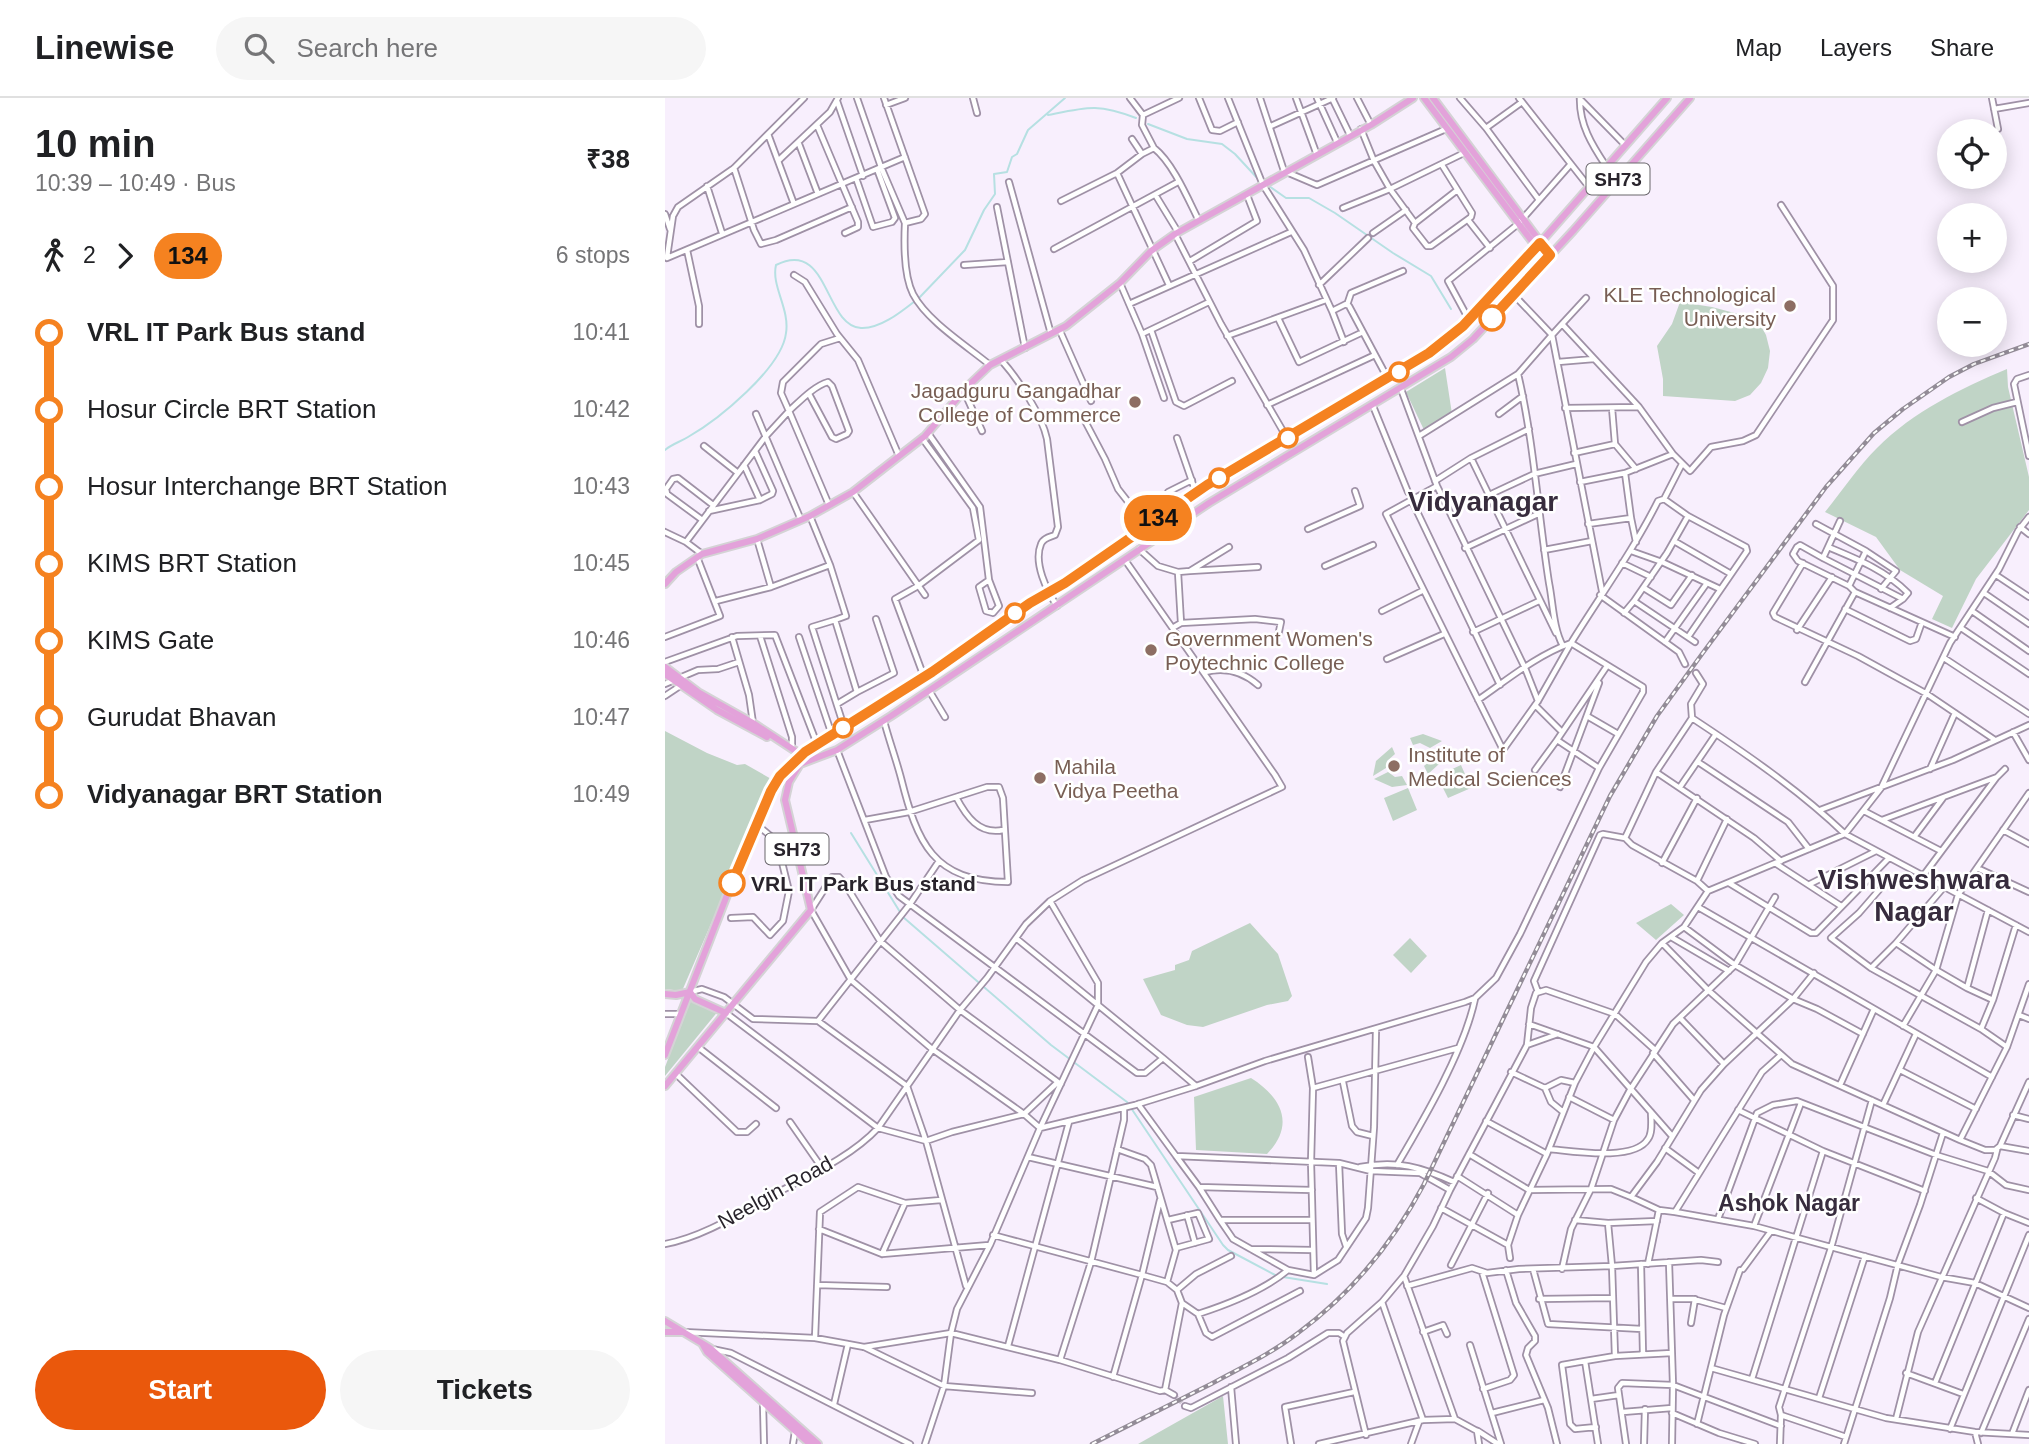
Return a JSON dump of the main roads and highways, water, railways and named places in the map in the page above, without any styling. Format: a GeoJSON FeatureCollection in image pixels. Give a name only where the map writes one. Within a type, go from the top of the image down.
{"type":"FeatureCollection","features":[{"type":"Feature","properties":{"kind":"main road"},"geometry":{"type":"LineString","coordinates":[[665,584],[699,555],[757,540],[810,516],[853,492],[928,433],[990,365],[1060,331],[1120,283],[1151,251],[1176,233],[1371,125],[1413,98]]}},
{"type":"Feature","properties":{"kind":"main road"},"geometry":{"type":"LineString","coordinates":[[1423,98],[1521,222]]}},
{"type":"Feature","properties":{"kind":"main road"},"geometry":{"type":"LineString","coordinates":[[1433,98],[1548,257]]}},
{"type":"Feature","properties":{"kind":"main road","name":"SH73"},"geometry":{"type":"LineString","coordinates":[[726,1013],[811,910],[785,800],[786,788],[805,752],[923,677],[1196,493],[1388,379],[1443,343],[1538,245],[1667,98]]}},
{"type":"Feature","properties":{"kind":"main road","name":"SH73"},"geometry":{"type":"LineString","coordinates":[[665,1055],[756,824],[780,776],[797,763],[837,750],[884,721],[1215,499],[1401,389],[1463,348],[1690,98]]}},
{"type":"Feature","properties":{"kind":"main road"},"geometry":{"type":"LineString","coordinates":[[665,664],[677,682],[753,723],[788,748],[797,763]]}},
{"type":"Feature","properties":{"kind":"main road"},"geometry":{"type":"LineString","coordinates":[[665,674],[788,748],[800,753],[805,752]]}},
{"type":"Feature","properties":{"kind":"main road"},"geometry":{"type":"LineString","coordinates":[[771,791],[783,795],[785,800]]}},
{"type":"Feature","properties":{"kind":"main road"},"geometry":{"type":"LineString","coordinates":[[665,994],[690,992],[695,999],[726,1013],[665,1086]]}},
{"type":"Feature","properties":{"kind":"main road"},"geometry":{"type":"LineString","coordinates":[[665,1326],[683,1332]]}},
{"type":"Feature","properties":{"kind":"main road"},"geometry":{"type":"LineString","coordinates":[[665,1326],[683,1332],[711,1349],[818,1444]]}},
{"type":"Feature","properties":{"kind":"main road"},"geometry":{"type":"LineString","coordinates":[[703,1345],[707,1352],[810,1444]]}},
{"type":"Feature","properties":{"kind":"waterway"},"geometry":{"type":"LineString","coordinates":[[919,298],[965,250],[984,210],[995,194],[994,174],[1007,172],[1012,157],[1017,154],[1028,130],[1065,98]]}},
{"type":"Feature","properties":{"kind":"waterway"},"geometry":{"type":"LineString","coordinates":[[1048,115],[1102,108],[1136,118]]}},
{"type":"Feature","properties":{"kind":"waterway"},"geometry":{"type":"LineString","coordinates":[[1148,124],[1187,139],[1222,144],[1259,180]]}},
{"type":"Feature","properties":{"kind":"waterway"},"geometry":{"type":"LineString","coordinates":[[1269,186],[1286,198],[1309,198],[1431,276],[1451,309]]}},
{"type":"Feature","properties":{"kind":"waterway"},"geometry":{"type":"LineString","coordinates":[[665,450],[701,429],[731,406],[773,362],[782,347],[787,324],[776,281],[776,265],[793,260],[806,263],[825,286],[840,314],[849,324],[861,328],[883,323],[915,301]]}},
{"type":"Feature","properties":{"kind":"waterway"},"geometry":{"type":"LineString","coordinates":[[851,833],[900,912]]}},
{"type":"Feature","properties":{"kind":"waterway"},"geometry":{"type":"LineString","coordinates":[[903,917],[1051,1045],[1127,1102],[1223,1245],[1277,1276]]}},
{"type":"Feature","properties":{"kind":"waterway"},"geometry":{"type":"LineString","coordinates":[[1283,1277],[1327,1284]]}},
{"type":"Feature","properties":{"kind":"tunnel"},"geometry":{"type":"LineString","coordinates":[[1685,664],[1696,673]]}},
{"type":"Feature","properties":{"kind":"tunnel"},"geometry":{"type":"LineString","coordinates":[[1174,1395],[1185,1406]]}},
{"type":"Feature","properties":{"kind":"railway"},"geometry":{"type":"LineString","coordinates":[[1092,1444],[1277,1348],[1318,1318],[1370,1266],[1399,1227],[1424,1184],[1610,796],[1657,716],[1826,487],[1874,433],[1949,377],[1974,364],[2029,344]]}},
{"type":"Feature","properties":{"kind":"place","name":"KLE Technological University"},"geometry":{"type":"Point","coordinates":[1790,306]}},
{"type":"Feature","properties":{"kind":"place","name":"Jagadguru Gangadhar College of Commerce"},"geometry":{"type":"Point","coordinates":[1135,402]}},
{"type":"Feature","properties":{"kind":"place","name":"Government Women's Poytechnic College"},"geometry":{"type":"Point","coordinates":[1151,650]}},
{"type":"Feature","properties":{"kind":"place","name":"Institute of Medical Sciences"},"geometry":{"type":"Point","coordinates":[1394,766]}},
{"type":"Feature","properties":{"kind":"place","name":"Mahila Vidya Peetha"},"geometry":{"type":"Point","coordinates":[1040,778]}},
{"type":"Feature","properties":{"kind":"place","name":"VRL IT Park Bus stand"},"geometry":{"type":"Point","coordinates":[732,883]}},
{"type":"Feature","properties":{"kind":"district","name":"Vidyanagar"},"geometry":{"type":"Point","coordinates":[1483,501]}},
{"type":"Feature","properties":{"kind":"district","name":"Vishweshwara Nagar"},"geometry":{"type":"Point","coordinates":[1914,895]}},
{"type":"Feature","properties":{"kind":"district","name":"Ashok Nagar"},"geometry":{"type":"Point","coordinates":[1789,1203]}}]}
